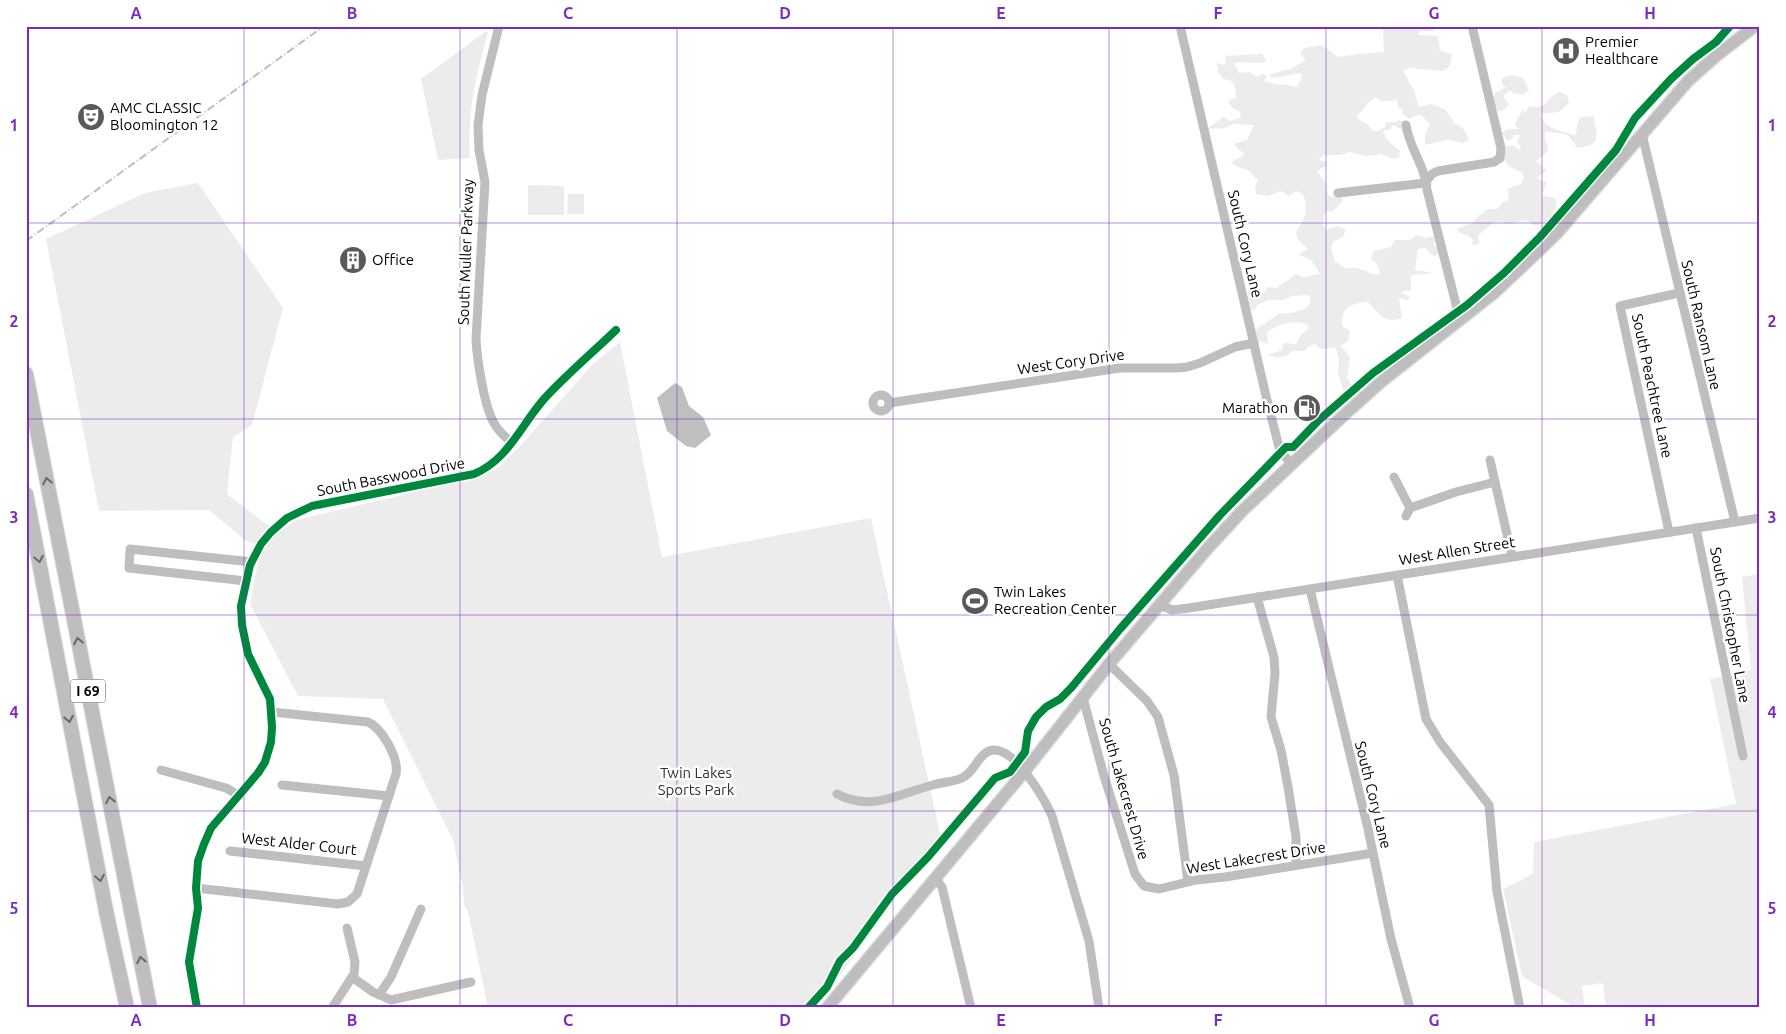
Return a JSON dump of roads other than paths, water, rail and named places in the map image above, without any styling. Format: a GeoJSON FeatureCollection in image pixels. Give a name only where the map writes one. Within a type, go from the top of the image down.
{"type":"FeatureCollection","features":[{"type":"Feature","properties":{"kind":"highway","name":"I 69"},"geometry":{"type":"LineString","coordinates":[[26,374],[150,1008]]}},
{"type":"Feature","properties":{"kind":"highway","name":"I 69"},"geometry":{"type":"LineString","coordinates":[[26,494],[106,911],[127,1008]]}},
{"type":"Feature","properties":{"kind":"main road"},"geometry":{"type":"LineString","coordinates":[[827,1008],[1024,772],[1109,664],[1235,518],[1382,381],[1496,291],[1558,232],[1688,81],[1753,27]]}},
{"type":"Feature","properties":{"kind":"street","name":"South Muller Parkway"},"geometry":{"type":"LineString","coordinates":[[499,26],[482,95],[478,125],[479,150],[484,182],[476,339],[490,417],[499,431],[512,443]]}},
{"type":"Feature","properties":{"kind":"street","name":"South Cory Lane"},"geometry":{"type":"LineString","coordinates":[[1180,26],[1280,451],[1291,464]]}},
{"type":"Feature","properties":{"kind":"street"},"geometry":{"type":"LineString","coordinates":[[1338,193],[1425,183],[1432,174],[1438,171],[1494,162],[1500,158],[1501,148],[1472,26]]}},
{"type":"Feature","properties":{"kind":"street"},"geometry":{"type":"LineString","coordinates":[[1406,124],[1413,149],[1427,181],[1427,190],[1460,320]]}},
{"type":"Feature","properties":{"kind":"street","name":"South Ransom Lane"},"geometry":{"type":"LineString","coordinates":[[1642,134],[1735,522]]}},
{"type":"Feature","properties":{"kind":"street","name":"South Peachtree Lane"},"geometry":{"type":"LineString","coordinates":[[1669,532],[1620,306],[1679,293]]}},
{"type":"Feature","properties":{"kind":"street","name":"South Basswood Drive"},"geometry":{"type":"LineString","coordinates":[[197,1008],[189,962],[190,947],[198,914],[196,888],[198,861],[208,834],[215,823],[251,784],[265,762],[271,742],[272,712],[270,699],[248,654],[242,625],[241,606],[252,562],[261,544],[287,518],[312,506],[474,474],[496,461],[512,443],[543,400],[616,330]]}},
{"type":"Feature","properties":{"kind":"street","name":"West Cory Drive"},"geometry":{"type":"LineString","coordinates":[[889,403],[1120,368],[1187,367],[1236,347],[1254,343]]}},
{"type":"Feature","properties":{"kind":"street"},"geometry":{"type":"LineString","coordinates":[[1490,460],[1512,556]]}},
{"type":"Feature","properties":{"kind":"street"},"geometry":{"type":"LineString","coordinates":[[1394,477],[1408,512],[1456,492],[1495,482]]}},
{"type":"Feature","properties":{"kind":"street","name":"West Allen Street"},"geometry":{"type":"LineString","coordinates":[[1160,604],[1172,610],[1257,598],[1760,518]]}},
{"type":"Feature","properties":{"kind":"street","name":"South Christopher Lane"},"geometry":{"type":"LineString","coordinates":[[1696,528],[1743,756]]}},
{"type":"Feature","properties":{"kind":"street"},"geometry":{"type":"LineString","coordinates":[[246,581],[129,568],[130,549],[252,562]]}},
{"type":"Feature","properties":{"kind":"street"},"geometry":{"type":"LineString","coordinates":[[1397,575],[1426,719],[1440,742],[1489,805],[1497,892],[1520,1008]]}},
{"type":"Feature","properties":{"kind":"street","name":"South Cory Lane"},"geometry":{"type":"LineString","coordinates":[[1310,589],[1373,853],[1391,940],[1410,1008]]}},
{"type":"Feature","properties":{"kind":"street"},"geometry":{"type":"LineString","coordinates":[[1257,598],[1274,657],[1276,673],[1271,717],[1281,750],[1288,786],[1296,838],[1296,865]]}},
{"type":"Feature","properties":{"kind":"street"},"geometry":{"type":"LineString","coordinates":[[1109,664],[1147,700],[1158,717],[1174,775],[1188,882]]}},
{"type":"Feature","properties":{"kind":"street","name":"South Lakecrest Drive"},"geometry":{"type":"LineString","coordinates":[[1083,698],[1104,776],[1134,874],[1144,886]]}},
{"type":"Feature","properties":{"kind":"street"},"geometry":{"type":"LineString","coordinates":[[196,888],[343,904],[357,894],[397,770],[395,758],[377,728],[371,723],[272,712]]}},
{"type":"Feature","properties":{"kind":"street"},"geometry":{"type":"LineString","coordinates":[[837,794],[857,802],[888,800],[931,785],[963,777],[970,772],[983,755],[994,750],[1002,751],[1010,756],[1046,803],[1052,816],[1089,941],[1099,1008]]}},
{"type":"Feature","properties":{"kind":"street"},"geometry":{"type":"LineString","coordinates":[[161,770],[226,788],[240,796]]}},
{"type":"Feature","properties":{"kind":"street"},"geometry":{"type":"LineString","coordinates":[[282,785],[389,796]]}},
{"type":"Feature","properties":{"kind":"street","name":"West Alder Court"},"geometry":{"type":"LineString","coordinates":[[230,851],[366,866]]}},
{"type":"Feature","properties":{"kind":"street","name":"West Lakecrest Drive"},"geometry":{"type":"LineString","coordinates":[[1144,886],[1159,889],[1188,882],[1373,853]]}},
{"type":"Feature","properties":{"kind":"street"},"geometry":{"type":"LineString","coordinates":[[936,878],[942,888],[971,1008]]}},
{"type":"Feature","properties":{"kind":"street"},"geometry":{"type":"LineString","coordinates":[[379,995],[391,977],[421,909]]}},
{"type":"Feature","properties":{"kind":"street"},"geometry":{"type":"LineString","coordinates":[[332,1008],[352,977],[355,962],[347,928]]}},
{"type":"Feature","properties":{"kind":"street"},"geometry":{"type":"LineString","coordinates":[[352,977],[379,995],[391,1000],[471,982]]}},
{"type":"Feature","properties":{"kind":"railway"},"geometry":{"type":"LineString","coordinates":[[26,241],[324,26]]}},
{"type":"Feature","properties":{"kind":"place","name":"Premier Healthcare"},"geometry":{"type":"Point","coordinates":[1566,51]}},
{"type":"Feature","properties":{"kind":"place","name":"AMC CLASSIC Bloomington 12"},"geometry":{"type":"Point","coordinates":[91,117]}},
{"type":"Feature","properties":{"kind":"place","name":"Office"},"geometry":{"type":"Point","coordinates":[353,260]}},
{"type":"Feature","properties":{"kind":"place","name":"Marathon"},"geometry":{"type":"Point","coordinates":[1307,408]}},
{"type":"Feature","properties":{"kind":"place","name":"Twin Lakes Recreation Center"},"geometry":{"type":"Point","coordinates":[975,601]}},
{"type":"Feature","properties":{"kind":"park label","name":"Twin Lakes Sports Park"},"geometry":{"type":"Point","coordinates":[696,782]}}]}
